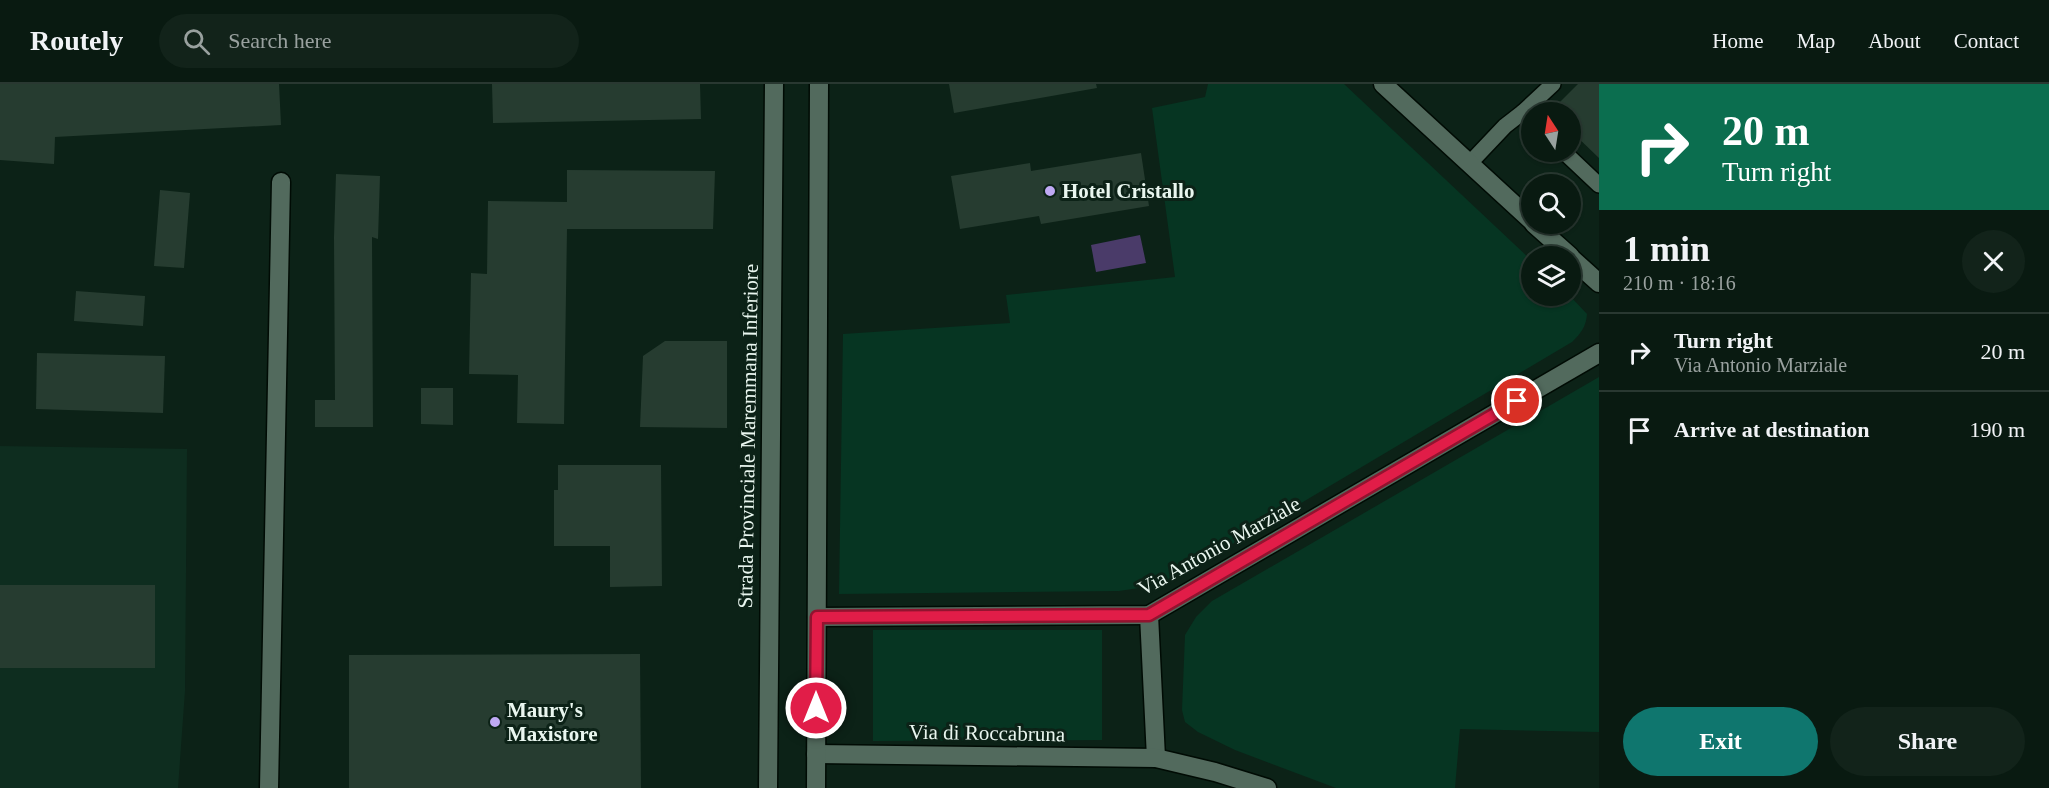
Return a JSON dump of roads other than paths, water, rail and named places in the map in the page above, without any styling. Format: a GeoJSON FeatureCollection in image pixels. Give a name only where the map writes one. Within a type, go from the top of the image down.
{"type":"FeatureCollection","features":[{"type":"Feature","properties":{"kind":"street","name":"Strada Provinciale Maremmana Inferiore"},"geometry":{"type":"LineString","coordinates":[[768,788],[774,84]]}},
{"type":"Feature","properties":{"kind":"street"},"geometry":{"type":"LineString","coordinates":[[816,788],[819,84]]}},
{"type":"Feature","properties":{"kind":"street"},"geometry":{"type":"LineString","coordinates":[[1383,84],[1521,211]]}},
{"type":"Feature","properties":{"kind":"street"},"geometry":{"type":"LineString","coordinates":[[269,788],[281,182]]}},
{"type":"Feature","properties":{"kind":"street"},"geometry":{"type":"LineString","coordinates":[[1546,234],[1558,246]]}},
{"type":"Feature","properties":{"kind":"street"},"geometry":{"type":"LineString","coordinates":[[1581,267],[1599,283]]}},
{"type":"Feature","properties":{"kind":"street","name":"Via Antonio Marziale"},"geometry":{"type":"LineString","coordinates":[[817,617],[1149,615],[1599,353]]}},
{"type":"Feature","properties":{"kind":"street"},"geometry":{"type":"LineString","coordinates":[[1149,615],[1156,758]]}},
{"type":"Feature","properties":{"kind":"street","name":"Via di Roccabruna"},"geometry":{"type":"LineString","coordinates":[[816,754],[1156,758],[1215,772],[1267,788]]}},
{"type":"Feature","properties":{"kind":"lane"},"geometry":{"type":"LineString","coordinates":[[1538,102],[1553,84]]}},
{"type":"Feature","properties":{"kind":"lane"},"geometry":{"type":"LineString","coordinates":[[1469,164],[1505,126],[1521,119]]}},
{"type":"Feature","properties":{"kind":"lane"},"geometry":{"type":"LineString","coordinates":[[1575,162],[1599,185]]}},
{"type":"Feature","properties":{"kind":"place","name":"Hotel Cristallo"},"geometry":{"type":"Point","coordinates":[1050,191]}},
{"type":"Feature","properties":{"kind":"place","name":"Maury's Maxistore"},"geometry":{"type":"Point","coordinates":[495,722]}}]}
